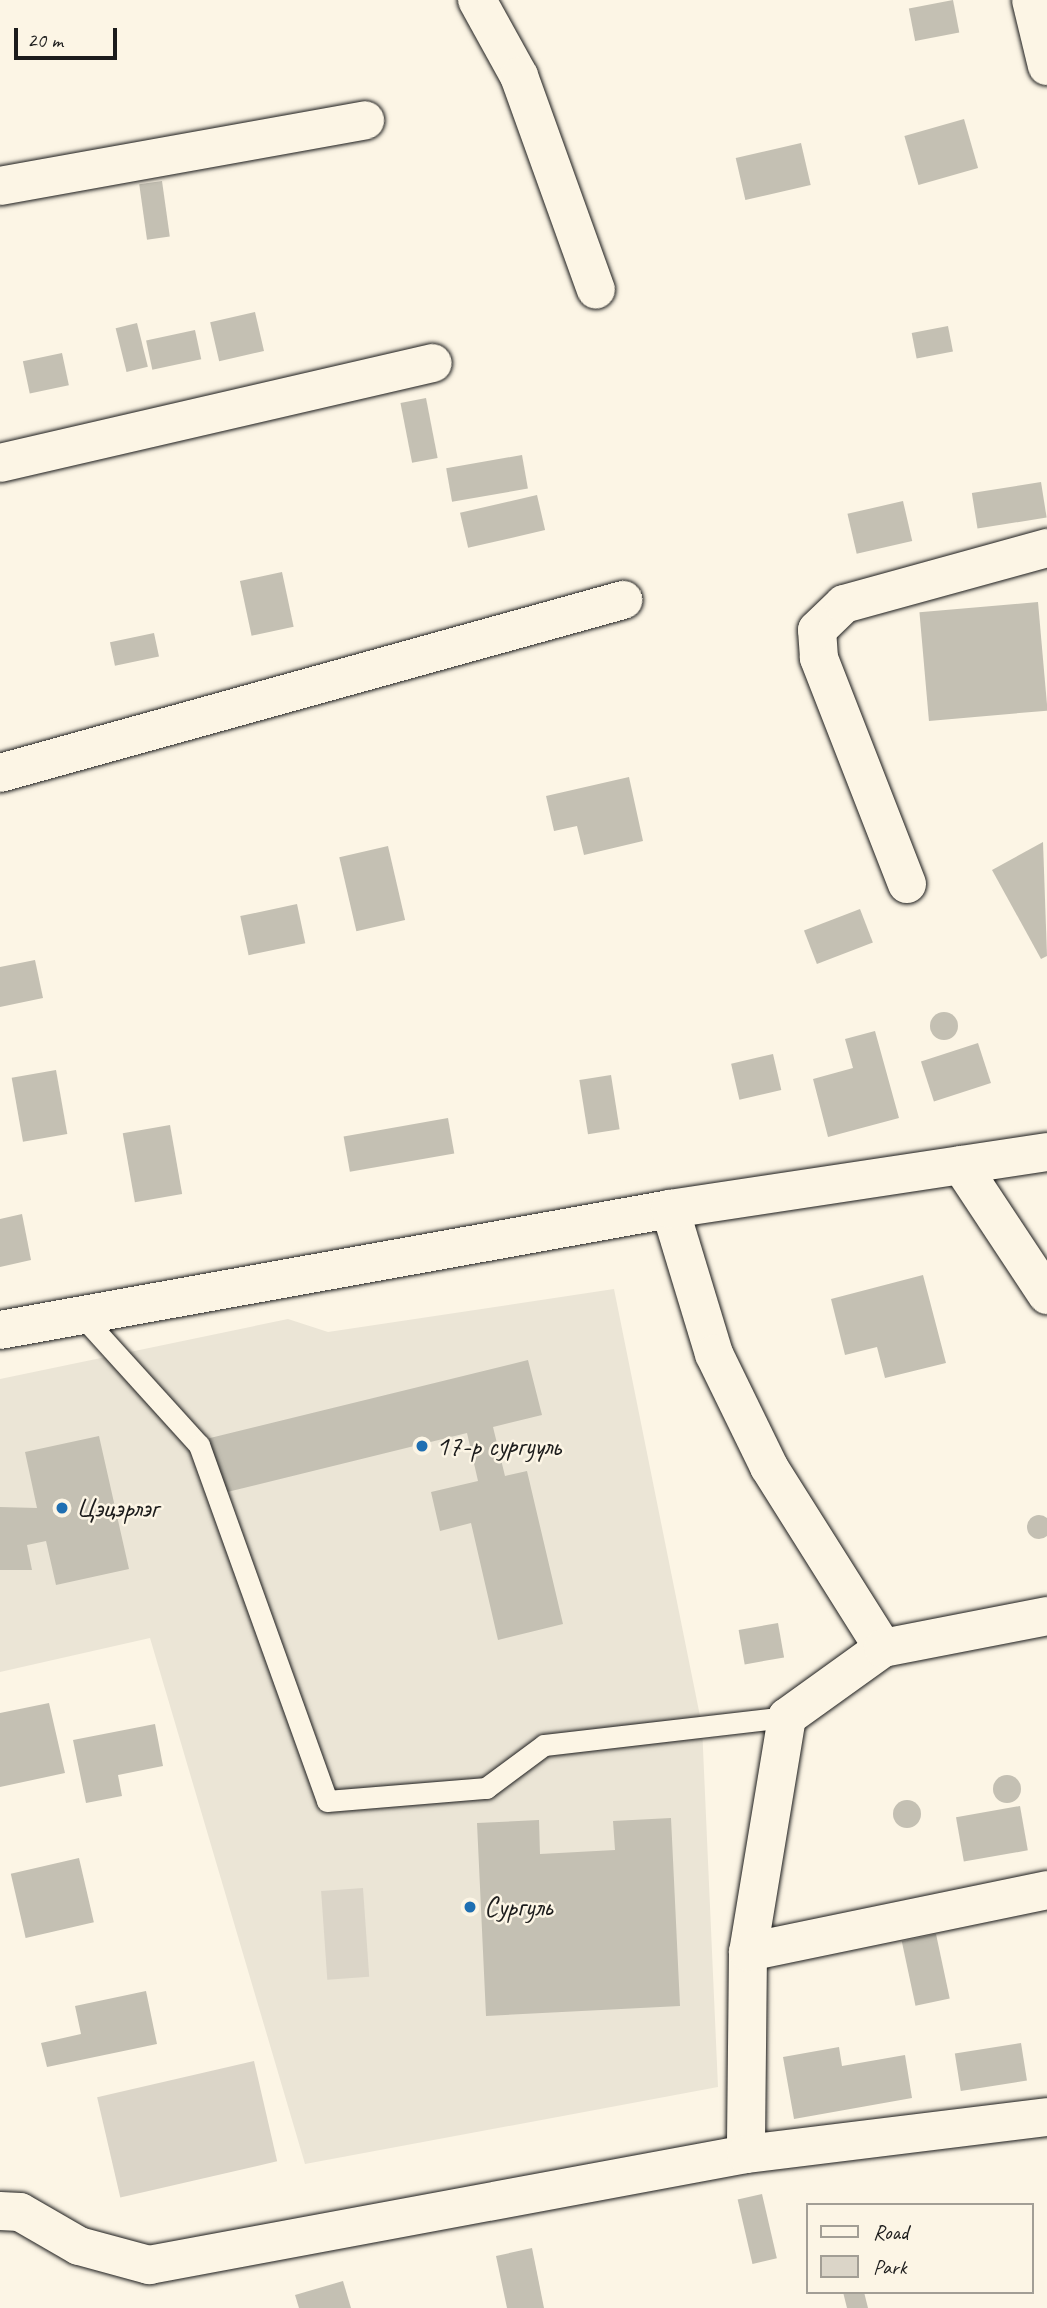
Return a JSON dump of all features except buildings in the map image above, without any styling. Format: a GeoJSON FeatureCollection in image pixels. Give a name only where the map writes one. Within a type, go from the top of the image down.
{"type":"FeatureCollection","features":[{"type":"Feature","properties":{"kind":"street"},"geometry":{"type":"LineString","coordinates":[[477,0],[519,76],[596,290]]}},
{"type":"Feature","properties":{"kind":"street"},"geometry":{"type":"LineString","coordinates":[[1031,0],[1047,66]]}},
{"type":"Feature","properties":{"kind":"street"},"geometry":{"type":"LineString","coordinates":[[0,186],[365,120]]}},
{"type":"Feature","properties":{"kind":"street"},"geometry":{"type":"LineString","coordinates":[[0,464],[433,363]]}},
{"type":"Feature","properties":{"kind":"street"},"geometry":{"type":"LineString","coordinates":[[907,884],[819,658],[817,630],[844,604],[1047,548]]}},
{"type":"Feature","properties":{"kind":"street"},"geometry":{"type":"LineString","coordinates":[[0,773],[623,600]]}},
{"type":"Feature","properties":{"kind":"street"},"geometry":{"type":"LineString","coordinates":[[0,1330],[670,1209],[1047,1152]]}},
{"type":"Feature","properties":{"kind":"street"},"geometry":{"type":"LineString","coordinates":[[961,1165],[1047,1295]]}},
{"type":"Feature","properties":{"kind":"street"},"geometry":{"type":"LineString","coordinates":[[670,1209],[714,1354],[768,1467],[883,1648]]}},
{"type":"Feature","properties":{"kind":"street"},"geometry":{"type":"LineString","coordinates":[[746,2154],[748,1952],[787,1717],[883,1648],[1047,1616]]}},
{"type":"Feature","properties":{"kind":"street"},"geometry":{"type":"LineString","coordinates":[[748,1952],[1047,1890]]}},
{"type":"Feature","properties":{"kind":"street"},"geometry":{"type":"LineString","coordinates":[[0,2211],[20,2211],[79,2246],[149,2265],[746,2154],[1047,2117]]}},
{"type":"Feature","properties":{"kind":"lane"},"geometry":{"type":"LineString","coordinates":[[82,1316],[199,1445],[327,1801],[486,1788],[544,1745],[787,1717]]}},
{"type":"Feature","properties":{"kind":"shaded area","name":"Сургуль"},"geometry":{"type":"Polygon","coordinates":[[[614,1289],[702,1726],[718,2087],[305,2164],[150,1638],[0,1672],[0,1379],[288,1319],[328,1332],[614,1289]]]}},
{"type":"Feature","properties":{"kind":"green space"},"geometry":{"type":"Polygon","coordinates":[[[363,1888],[369,1977],[327,1980],[321,1891],[363,1888]]]}},
{"type":"Feature","properties":{"kind":"green space"},"geometry":{"type":"Polygon","coordinates":[[[254,2061],[277,2161],[120,2198],[97,2097],[254,2061]]]}},
{"type":"Feature","properties":{"kind":"place","name":"17-р сургууль"},"geometry":{"type":"Point","coordinates":[422,1446]}},
{"type":"Feature","properties":{"kind":"place","name":"Цэцэрлэг"},"geometry":{"type":"Point","coordinates":[62,1508]}},
{"type":"Feature","properties":{"kind":"place","name":"Сургуль"},"geometry":{"type":"Point","coordinates":[470,1907]}}]}
